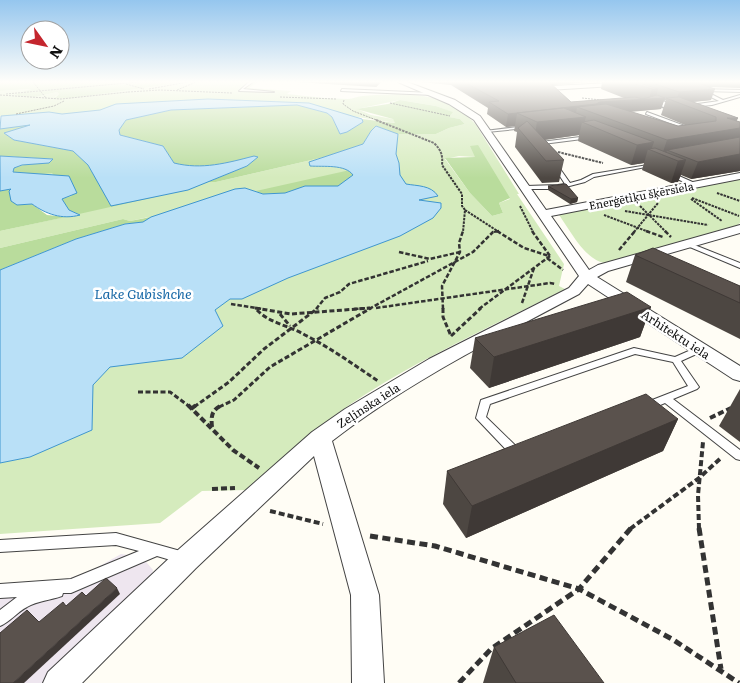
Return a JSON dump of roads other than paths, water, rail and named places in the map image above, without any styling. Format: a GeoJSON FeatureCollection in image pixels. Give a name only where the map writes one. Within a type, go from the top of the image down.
{"type":"FeatureCollection","features":[{"type":"Feature","properties":{"kind":"street"},"geometry":{"type":"LineString","coordinates":[[471,114],[484,126],[542,214],[585,272]]}},
{"type":"Feature","properties":{"kind":"street"},"geometry":{"type":"LineString","coordinates":[[688,114],[740,133]]}},
{"type":"Feature","properties":{"kind":"street"},"geometry":{"type":"LineString","coordinates":[[712,114],[740,124]]}},
{"type":"Feature","properties":{"kind":"street","name":"Enerģētiķu šķērsiela"},"geometry":{"type":"LineString","coordinates":[[542,214],[740,176]]}},
{"type":"Feature","properties":{"kind":"street","name":"Zeļinska iela"},"geometry":{"type":"LineString","coordinates":[[60,683],[187,559],[320,438],[352,414],[436,363],[574,291],[585,272],[632,264],[687,244],[738,229]]}},
{"type":"Feature","properties":{"kind":"street","name":"Arhitektu iela"},"geometry":{"type":"LineString","coordinates":[[585,272],[740,375]]}},
{"type":"Feature","properties":{"kind":"street"},"geometry":{"type":"LineString","coordinates":[[320,438],[365,595],[368,683]]}},
{"type":"Feature","properties":{"kind":"lane"},"geometry":{"type":"LineString","coordinates":[[648,114],[697,133]]}},
{"type":"Feature","properties":{"kind":"lane"},"geometry":{"type":"LineString","coordinates":[[484,126],[534,126]]}},
{"type":"Feature","properties":{"kind":"lane"},"geometry":{"type":"LineString","coordinates":[[581,132],[599,140]]}},
{"type":"Feature","properties":{"kind":"lane"},"geometry":{"type":"LineString","coordinates":[[542,149],[539,145],[541,143],[590,136]]}},
{"type":"Feature","properties":{"kind":"lane"},"geometry":{"type":"LineString","coordinates":[[548,156],[568,184]]}},
{"type":"Feature","properties":{"kind":"lane"},"geometry":{"type":"LineString","coordinates":[[526,188],[568,184],[593,176],[636,168],[651,163],[695,184]]}},
{"type":"Feature","properties":{"kind":"lane"},"geometry":{"type":"LineString","coordinates":[[687,244],[740,266]]}},
{"type":"Feature","properties":{"kind":"lane"},"geometry":{"type":"LineString","coordinates":[[528,454],[519,457],[481,418],[485,402],[634,351],[676,360],[700,349]]}},
{"type":"Feature","properties":{"kind":"lane"},"geometry":{"type":"LineString","coordinates":[[639,410],[694,387],[676,360]]}},
{"type":"Feature","properties":{"kind":"lane"},"geometry":{"type":"LineString","coordinates":[[666,399],[736,453]]}},
{"type":"Feature","properties":{"kind":"lane"},"geometry":{"type":"LineString","coordinates":[[0,546],[116,539],[187,559]]}},
{"type":"Feature","properties":{"kind":"lane"},"geometry":{"type":"LineString","coordinates":[[0,620],[23,602],[71,586],[157,550]]}},
{"type":"Feature","properties":{"kind":"lane"},"geometry":{"type":"LineString","coordinates":[[0,591],[71,586]]}},
{"type":"Feature","properties":{"kind":"water"},"geometry":{"type":"Polygon","coordinates":[[[154,114],[126,120],[119,130],[120,135],[163,146],[174,163],[204,166],[254,156],[258,157],[247,166],[188,190],[111,206],[88,165],[73,151],[14,140],[4,133],[30,125],[0,129],[1,116],[154,114]]]}},
{"type":"Feature","properties":{"kind":"water"},"geometry":{"type":"Polygon","coordinates":[[[328,114],[345,114],[362,119],[363,122],[340,134],[332,117],[328,114]]]}},
{"type":"Feature","properties":{"kind":"water","name":"Lake Gubishche"},"geometry":{"type":"Polygon","coordinates":[[[376,126],[398,134],[396,154],[400,175],[406,184],[428,188],[438,196],[419,200],[441,203],[441,208],[433,218],[400,236],[288,278],[242,299],[230,299],[215,310],[223,326],[182,358],[110,367],[93,385],[92,430],[30,457],[0,463],[0,270],[76,239],[125,224],[143,222],[151,217],[235,189],[245,188],[263,194],[285,193],[305,186],[338,186],[353,175],[345,169],[328,166],[310,166],[309,162],[363,144],[376,126]]]}},
{"type":"Feature","properties":{"kind":"water"},"geometry":{"type":"Polygon","coordinates":[[[0,156],[53,159],[49,163],[22,165],[14,168],[13,172],[69,176],[77,193],[62,199],[69,210],[80,215],[67,217],[54,215],[32,204],[17,205],[11,201],[9,191],[11,189],[0,191],[0,156]]]}}]}
